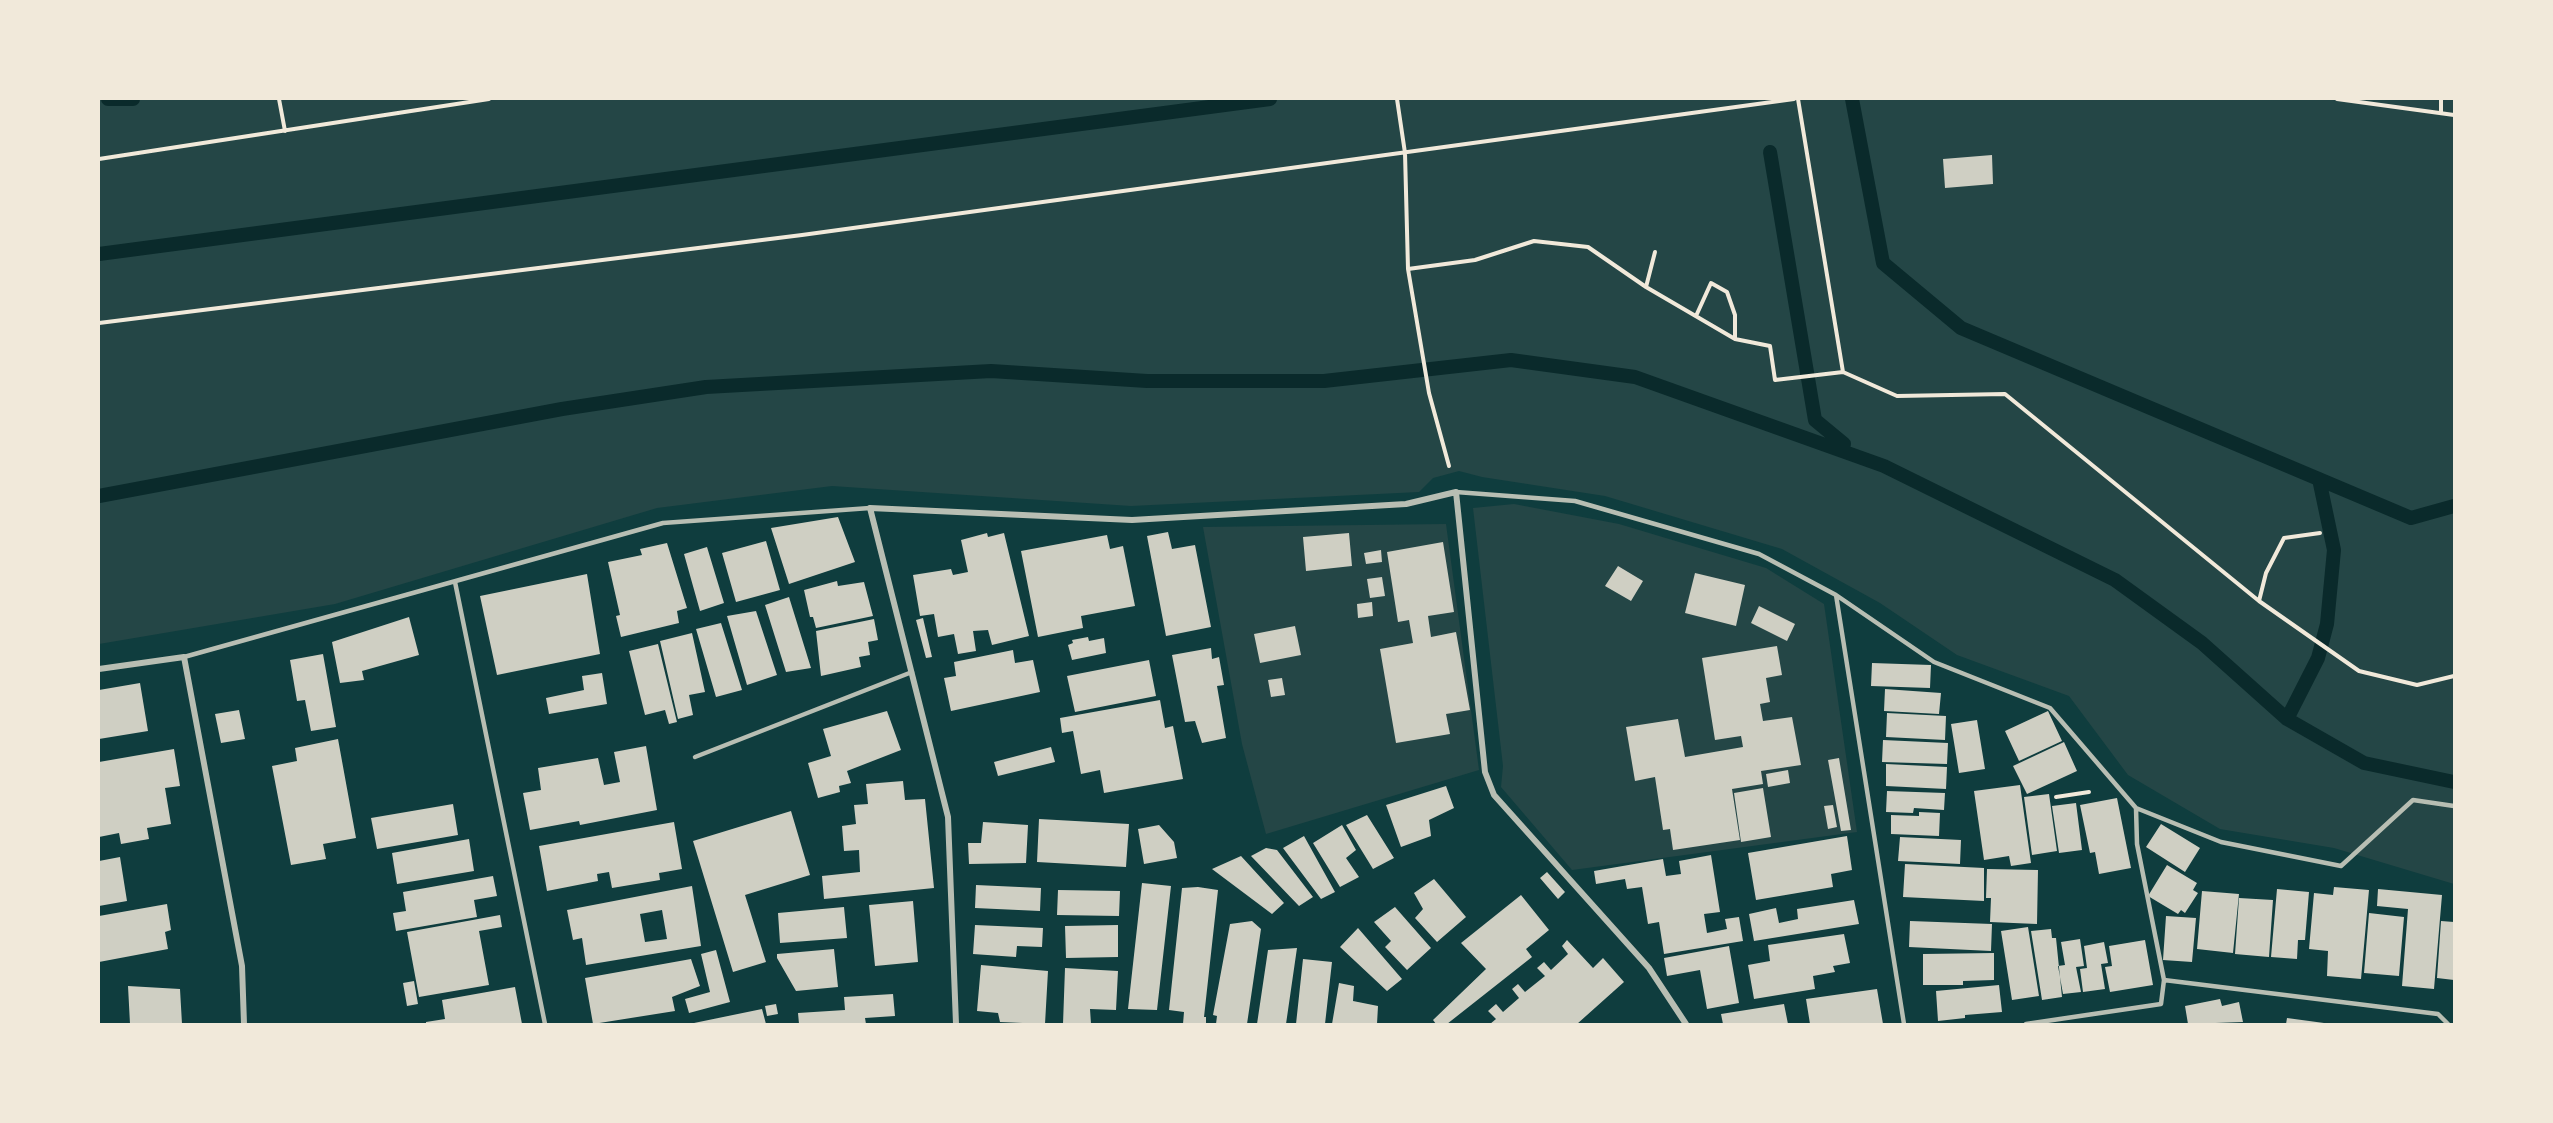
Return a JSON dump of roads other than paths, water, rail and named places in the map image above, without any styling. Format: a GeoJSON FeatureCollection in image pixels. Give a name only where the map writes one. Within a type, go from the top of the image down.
{"type":"FeatureCollection","features":[{"type":"Feature","properties":{"kind":"street"},"geometry":{"type":"LineString","coordinates":[[956,1024],[948,817],[870,508],[1132,520],[1406,504],[1456,492],[1485,772],[1494,795],[1649,968],[1686,1024]]}},
{"type":"Feature","properties":{"kind":"street"},"geometry":{"type":"LineString","coordinates":[[99,669],[184,657],[242,966],[244,1024]]}},
{"type":"Feature","properties":{"kind":"lane"},"geometry":{"type":"LineString","coordinates":[[1456,492],[1575,501],[1759,554],[1836,595],[1934,663],[2050,708],[2136,808],[2221,842],[2341,866],[2413,800],[2454,806]]}},
{"type":"Feature","properties":{"kind":"lane"},"geometry":{"type":"LineString","coordinates":[[184,657],[663,523],[870,508]]}},
{"type":"Feature","properties":{"kind":"lane"},"geometry":{"type":"LineString","coordinates":[[455,582],[544,1024]]}},
{"type":"Feature","properties":{"kind":"lane"},"geometry":{"type":"LineString","coordinates":[[1836,595],[1904,1024]]}},
{"type":"Feature","properties":{"kind":"lane"},"geometry":{"type":"LineString","coordinates":[[695,757],[912,672]]}},
{"type":"Feature","properties":{"kind":"lane"},"geometry":{"type":"LineString","coordinates":[[2026,1024],[2161,1004],[2164,980],[2137,844],[2136,808]]}},
{"type":"Feature","properties":{"kind":"lane"},"geometry":{"type":"LineString","coordinates":[[2164,980],[2438,1014],[2448,1024]]}},
{"type":"Feature","properties":{"kind":"waterway"},"geometry":{"type":"LineString","coordinates":[[108,99],[133,99]]}},
{"type":"Feature","properties":{"kind":"waterway"},"geometry":{"type":"LineString","coordinates":[[99,254],[1270,99]]}},
{"type":"Feature","properties":{"kind":"waterway"},"geometry":{"type":"LineString","coordinates":[[1852,99],[1883,263],[1961,328],[2411,518],[2454,506]]}},
{"type":"Feature","properties":{"kind":"waterway"},"geometry":{"type":"LineString","coordinates":[[1770,152],[1815,420],[1844,444]]}},
{"type":"Feature","properties":{"kind":"waterway"},"geometry":{"type":"LineString","coordinates":[[99,496],[562,409],[706,387],[991,371],[1147,381],[1324,381],[1511,360],[1635,377],[1884,466],[2115,580],[2202,643],[2287,719],[2364,763],[2454,782]]}},
{"type":"Feature","properties":{"kind":"waterway"},"geometry":{"type":"LineString","coordinates":[[2287,719],[2318,658],[2327,624],[2334,550],[2319,479]]}}]}
